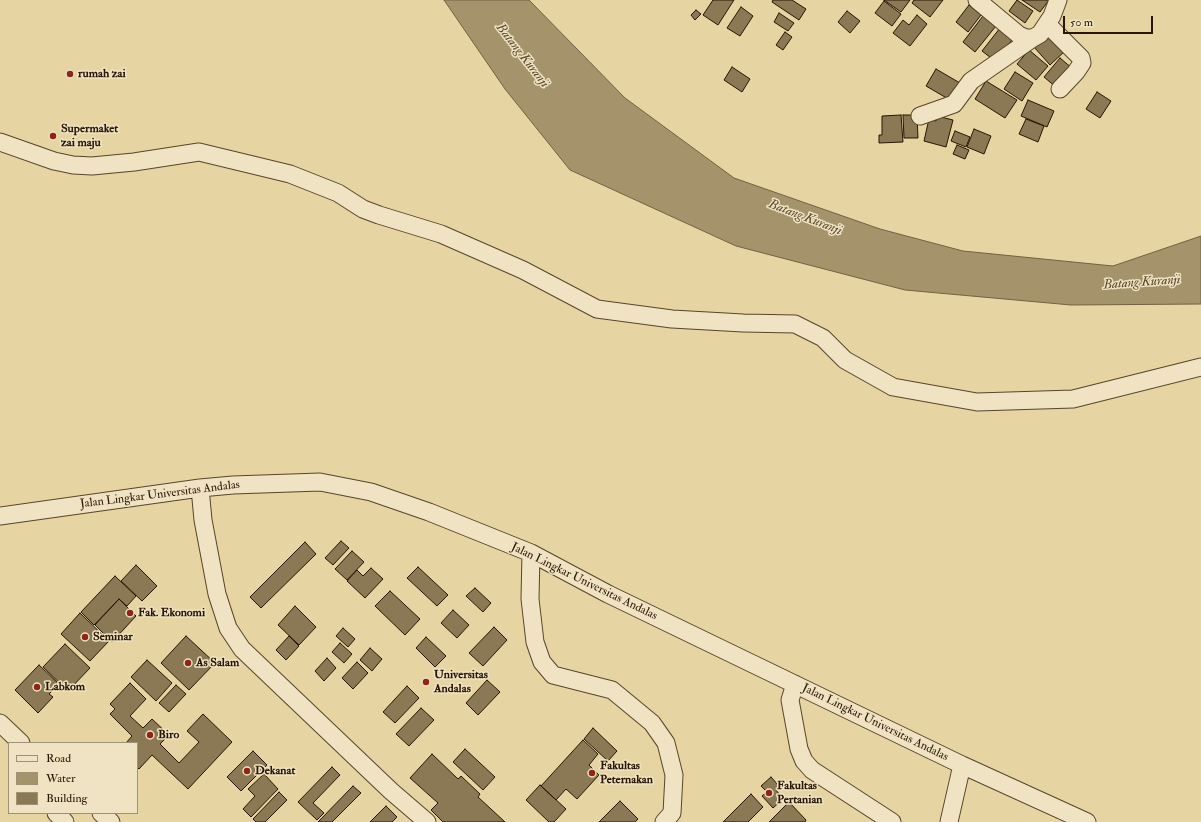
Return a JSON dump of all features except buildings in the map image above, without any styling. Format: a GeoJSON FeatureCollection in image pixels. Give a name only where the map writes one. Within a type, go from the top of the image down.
{"type":"FeatureCollection","features":[{"type":"Feature","properties":{"kind":"street"},"geometry":{"type":"LineString","coordinates":[[977,0],[1018,35],[1026,38],[1033,38]]}},
{"type":"Feature","properties":{"kind":"street"},"geometry":{"type":"LineString","coordinates":[[920,116],[954,104],[970,80],[1040,34],[1052,16],[1058,0]]}},
{"type":"Feature","properties":{"kind":"street"},"geometry":{"type":"LineString","coordinates":[[1047,24],[1081,58],[1082,63],[1060,90]]}},
{"type":"Feature","properties":{"kind":"street"},"geometry":{"type":"LineString","coordinates":[[0,142],[54,161],[73,165],[92,166],[200,152],[290,174],[338,193],[363,209],[441,234],[523,270],[597,309],[672,319],[795,324],[823,338],[845,360],[893,387],[977,402],[1073,399],[1201,367]]}},
{"type":"Feature","properties":{"kind":"street","name":"Jalan Lingkar Universitas Andalas"},"geometry":{"type":"LineString","coordinates":[[0,516],[200,488],[320,482],[371,492],[429,512],[531,553],[608,594],[962,765],[1087,822]]}},
{"type":"Feature","properties":{"kind":"street"},"geometry":{"type":"LineString","coordinates":[[200,488],[203,520],[217,594],[228,628],[242,649],[385,786],[427,822]]}},
{"type":"Feature","properties":{"kind":"street"},"geometry":{"type":"LineString","coordinates":[[531,553],[530,599],[535,642],[542,662],[553,675],[612,690],[652,723],[666,743],[674,775],[672,813],[664,822]]}},
{"type":"Feature","properties":{"kind":"street"},"geometry":{"type":"LineString","coordinates":[[795,684],[790,700],[799,749],[804,761],[812,770],[892,822]]}},
{"type":"Feature","properties":{"kind":"street"},"geometry":{"type":"LineString","coordinates":[[0,723],[20,742]]}},
{"type":"Feature","properties":{"kind":"street"},"geometry":{"type":"LineString","coordinates":[[949,822],[962,765]]}},
{"type":"Feature","properties":{"kind":"street"},"geometry":{"type":"LineString","coordinates":[[57,814],[65,822]]}},
{"type":"Feature","properties":{"kind":"street"},"geometry":{"type":"LineString","coordinates":[[103,814],[111,822]]}},
{"type":"Feature","properties":{"kind":"water","name":"Batang Kuranji"},"geometry":{"type":"Polygon","coordinates":[[[444,0],[529,0],[625,98],[734,178],[880,229],[963,251],[1113,266],[1201,236],[1201,304],[1071,305],[905,290],[736,246],[570,170],[505,89],[444,0]]]}},
{"type":"Feature","properties":{"kind":"place","name":"rumah zai"},"geometry":{"type":"Point","coordinates":[70,74]}},
{"type":"Feature","properties":{"kind":"place","name":"Supermaket zai maju"},"geometry":{"type":"Point","coordinates":[53,136]}},
{"type":"Feature","properties":{"kind":"place","name":"Fak. Ekonomi"},"geometry":{"type":"Point","coordinates":[130,613]}},
{"type":"Feature","properties":{"kind":"place","name":"Seminar"},"geometry":{"type":"Point","coordinates":[85,637]}},
{"type":"Feature","properties":{"kind":"place","name":"As Salam"},"geometry":{"type":"Point","coordinates":[188,663]}},
{"type":"Feature","properties":{"kind":"place","name":"Universitas Andalas"},"geometry":{"type":"Point","coordinates":[426,682]}},
{"type":"Feature","properties":{"kind":"place","name":"Labkom"},"geometry":{"type":"Point","coordinates":[37,687]}},
{"type":"Feature","properties":{"kind":"place","name":"Biro"},"geometry":{"type":"Point","coordinates":[150,735]}},
{"type":"Feature","properties":{"kind":"place","name":"Dekanat"},"geometry":{"type":"Point","coordinates":[247,771]}},
{"type":"Feature","properties":{"kind":"place","name":"Fakultas Peternakan"},"geometry":{"type":"Point","coordinates":[592,773]}},
{"type":"Feature","properties":{"kind":"place","name":"Fakultas Pertanian"},"geometry":{"type":"Point","coordinates":[769,793]}}]}
